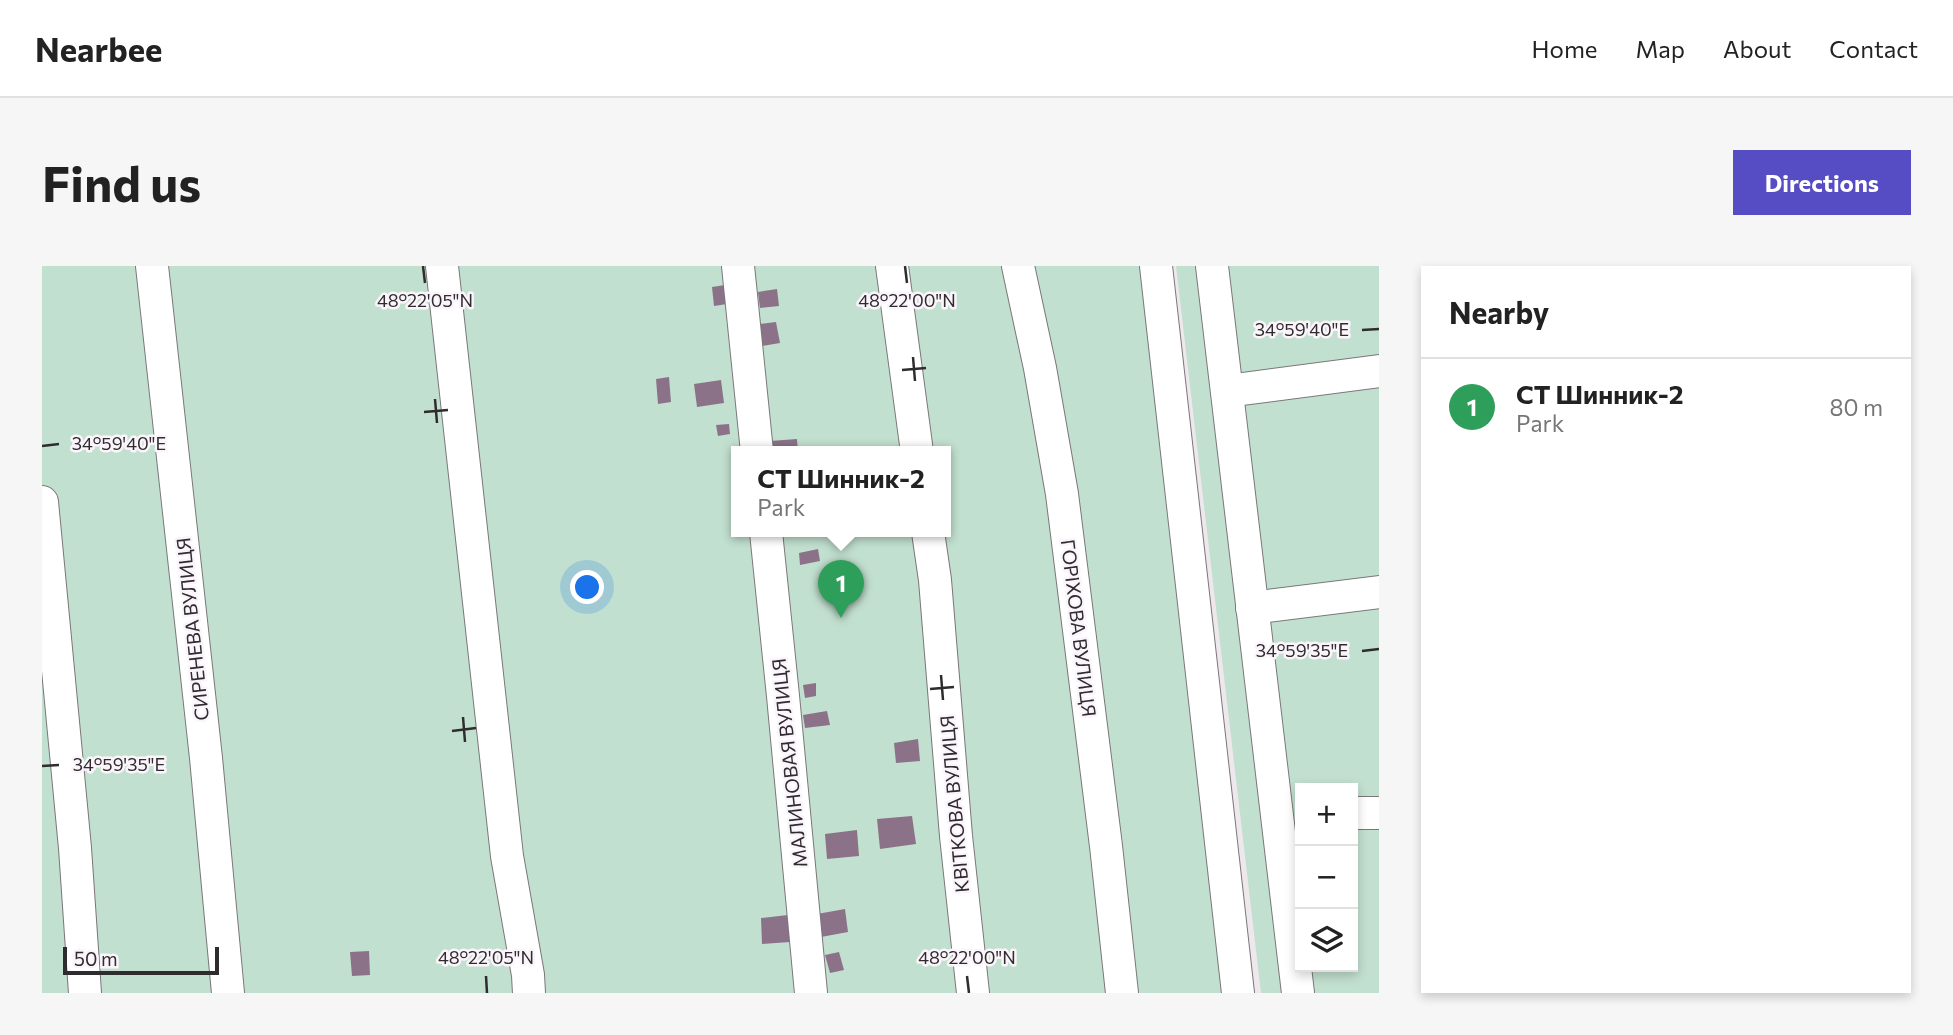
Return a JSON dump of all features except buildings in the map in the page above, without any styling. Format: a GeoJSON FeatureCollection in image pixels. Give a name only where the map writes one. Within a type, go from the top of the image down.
{"type":"FeatureCollection","features":[{"type":"Feature","properties":{"kind":"street","name":"СИРЕНЕВА ВУЛИЦЯ"},"geometry":{"type":"LineString","coordinates":[[152,266],[203,731],[228,993]]}},
{"type":"Feature","properties":{"kind":"street"},"geometry":{"type":"LineString","coordinates":[[442,266],[507,856],[529,993]]}},
{"type":"Feature","properties":{"kind":"street"},"geometry":{"type":"LineString","coordinates":[[738,266],[756,446]]}},
{"type":"Feature","properties":{"kind":"street"},"geometry":{"type":"LineString","coordinates":[[892,266],[917,446]]}},
{"type":"Feature","properties":{"kind":"street","name":"ГОРІХОВА ВУЛИЦЯ"},"geometry":{"type":"LineString","coordinates":[[1018,266],[1040,368],[1062,494],[1122,993]]}},
{"type":"Feature","properties":{"kind":"street"},"geometry":{"type":"LineString","coordinates":[[1156,266],[1238,993]]}},
{"type":"Feature","properties":{"kind":"street"},"geometry":{"type":"LineString","coordinates":[[1212,266],[1252,608],[1289,816],[1298,993]]}},
{"type":"Feature","properties":{"kind":"street"},"geometry":{"type":"LineString","coordinates":[[1227,391],[1379,371]]}},
{"type":"Feature","properties":{"kind":"street"},"geometry":{"type":"LineString","coordinates":[[42,502],[75,848],[85,993]]}},
{"type":"Feature","properties":{"kind":"street","name":"МАЛИНОВАЯ ВУЛИЦЯ"},"geometry":{"type":"LineString","coordinates":[[767,537],[811,993]]}},
{"type":"Feature","properties":{"kind":"street","name":"КВІТКОВА ВУЛИЦЯ"},"geometry":{"type":"LineString","coordinates":[[929,537],[973,993]]}},
{"type":"Feature","properties":{"kind":"street"},"geometry":{"type":"LineString","coordinates":[[1252,608],[1379,592]]}},
{"type":"Feature","properties":{"kind":"street"},"geometry":{"type":"LineString","coordinates":[[1358,813],[1379,813]]}},
{"type":"Feature","properties":{"kind":"green space"},"geometry":{"type":"Polygon","coordinates":[[[42,266],[1142,266],[1228,993],[42,993],[42,266]]]}},
{"type":"Feature","properties":{"kind":"green space"},"geometry":{"type":"Polygon","coordinates":[[[1176,266],[1379,266],[1379,993],[1261,993],[1176,266]]]}},
{"type":"Feature","properties":{"kind":"place","name":"СТ Шинник-2"},"geometry":{"type":"Point","coordinates":[841,618]}}]}
